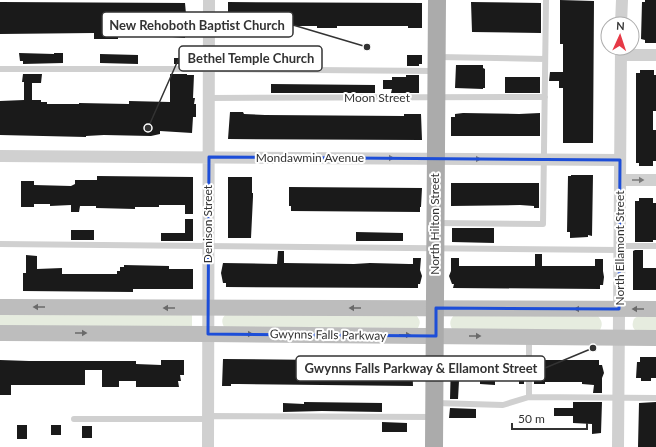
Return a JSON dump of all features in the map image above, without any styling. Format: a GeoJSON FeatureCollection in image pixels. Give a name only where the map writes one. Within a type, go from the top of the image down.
{"type":"FeatureCollection","features":[{"type":"Feature","properties":{"kind":"main road","name":"North Hilton Street"},"geometry":{"type":"LineString","coordinates":[[434,447],[436,336],[435,223],[437,0]]}},
{"type":"Feature","properties":{"kind":"main road"},"geometry":{"type":"LineString","coordinates":[[0,307],[656,309]]}},
{"type":"Feature","properties":{"kind":"main road","name":"Gwynns Falls Parkway"},"geometry":{"type":"LineString","coordinates":[[0,333],[656,338]]}},
{"type":"Feature","properties":{"kind":"street","name":"Denison Street"},"geometry":{"type":"LineString","coordinates":[[208,447],[209,0]]}},
{"type":"Feature","properties":{"kind":"street"},"geometry":{"type":"LineString","coordinates":[[621,16],[622,0]]}},
{"type":"Feature","properties":{"kind":"street"},"geometry":{"type":"LineString","coordinates":[[640,53],[656,55]]}},
{"type":"Feature","properties":{"kind":"street","name":"North Ellamont Street"},"geometry":{"type":"LineString","coordinates":[[618,447],[621,56]]}},
{"type":"Feature","properties":{"kind":"street","name":"Mondawmin Avenue"},"geometry":{"type":"LineString","coordinates":[[0,156],[620,160]]}},
{"type":"Feature","properties":{"kind":"street"},"geometry":{"type":"LineString","coordinates":[[620,180],[656,180]]}},
{"type":"Feature","properties":{"kind":"lane"},"geometry":{"type":"LineString","coordinates":[[435,223],[543,224],[546,0]]}},
{"type":"Feature","properties":{"kind":"lane"},"geometry":{"type":"LineString","coordinates":[[0,69],[209,69],[436,64],[545,59]]}},
{"type":"Feature","properties":{"kind":"lane","name":"Moon Street"},"geometry":{"type":"LineString","coordinates":[[209,98],[545,97]]}},
{"type":"Feature","properties":{"kind":"lane"},"geometry":{"type":"LineString","coordinates":[[0,244],[435,249],[619,248],[656,246]]}},
{"type":"Feature","properties":{"kind":"lane"},"geometry":{"type":"LineString","coordinates":[[529,336],[529,397]]}},
{"type":"Feature","properties":{"kind":"lane"},"geometry":{"type":"LineString","coordinates":[[74,419],[208,418],[434,410],[503,405],[529,397],[656,398]]}},
{"type":"Feature","properties":{"kind":"highlighted area"},"geometry":{"type":"Polygon","coordinates":[[[209,157],[620,160],[619,309],[436,308],[436,336],[208,334],[209,157]]]}},
{"type":"Feature","properties":{"kind":"shaded area"},"geometry":{"type":"Polygon","coordinates":[[[0,311],[192,314],[192,327],[0,328],[0,311]]]}},
{"type":"Feature","properties":{"kind":"shaded area"},"geometry":{"type":"Polygon","coordinates":[[[226,314],[416,315],[420,323],[418,328],[224,327],[222,320],[226,314]]]}},
{"type":"Feature","properties":{"kind":"shaded area"},"geometry":{"type":"Polygon","coordinates":[[[454,315],[598,316],[602,324],[600,330],[452,329],[450,322],[454,315]]]}},
{"type":"Feature","properties":{"kind":"shaded area"},"geometry":{"type":"Polygon","coordinates":[[[656,315],[656,332],[636,331],[633,328],[633,322],[636,317],[656,315]]]}},
{"type":"Feature","properties":{"kind":"building"},"geometry":{"type":"Polygon","coordinates":[[[560,0],[594,1],[593,143],[563,143],[563,88],[559,88],[559,81],[549,81],[550,72],[563,72],[563,44],[560,44],[560,0]]]}},
{"type":"Feature","properties":{"kind":"building"},"geometry":{"type":"Polygon","coordinates":[[[645,0],[656,0],[656,43],[645,43],[645,40],[641,39],[642,2],[645,2],[645,0]]]}},
{"type":"Feature","properties":{"kind":"building"},"geometry":{"type":"Polygon","coordinates":[[[0,2],[185,3],[187,14],[185,38],[172,37],[172,34],[118,34],[118,39],[94,39],[94,33],[0,34],[0,2]]]}},
{"type":"Feature","properties":{"kind":"building"},"geometry":{"type":"Polygon","coordinates":[[[228,2],[422,3],[422,28],[408,28],[408,26],[337,26],[337,28],[317,28],[317,26],[277,26],[277,28],[253,28],[253,30],[228,30],[228,2]]]}},
{"type":"Feature","properties":{"kind":"building"},"geometry":{"type":"Polygon","coordinates":[[[471,2],[541,3],[541,33],[472,32],[471,2]]]}},
{"type":"Feature","properties":{"kind":"building"},"geometry":{"type":"Polygon","coordinates":[[[179,52],[187,52],[187,64],[174,64],[174,58],[179,58],[179,52]]]}},
{"type":"Feature","properties":{"kind":"building"},"geometry":{"type":"Polygon","coordinates":[[[19,53],[63,53],[63,63],[23,64],[23,61],[20,61],[19,53]]]}},
{"type":"Feature","properties":{"kind":"building"},"geometry":{"type":"Polygon","coordinates":[[[100,54],[138,55],[138,64],[100,63],[100,54]]]}},
{"type":"Feature","properties":{"kind":"building"},"geometry":{"type":"Polygon","coordinates":[[[407,55],[422,55],[422,64],[419,64],[419,66],[407,66],[407,55]]]}},
{"type":"Feature","properties":{"kind":"building"},"geometry":{"type":"Polygon","coordinates":[[[456,65],[483,65],[483,68],[485,69],[485,88],[455,88],[456,65]]]}},
{"type":"Feature","properties":{"kind":"building"},"geometry":{"type":"Polygon","coordinates":[[[640,70],[654,70],[654,75],[656,75],[656,111],[653,111],[653,130],[656,130],[656,161],[653,161],[653,166],[639,166],[639,163],[636,163],[636,73],[640,73],[640,70]]]}},
{"type":"Feature","properties":{"kind":"building"},"geometry":{"type":"Polygon","coordinates":[[[23,74],[42,74],[41,83],[32,83],[32,100],[41,100],[41,102],[47,102],[47,104],[129,104],[129,101],[170,102],[170,74],[194,75],[193,98],[195,98],[194,104],[196,104],[196,117],[193,117],[192,133],[160,131],[160,134],[151,136],[104,135],[86,137],[0,135],[0,101],[24,100],[24,82],[22,82],[23,74]]]}},
{"type":"Feature","properties":{"kind":"building"},"geometry":{"type":"Polygon","coordinates":[[[406,75],[419,75],[419,93],[391,93],[392,89],[383,89],[383,80],[392,80],[392,77],[406,77],[406,75]]]}},
{"type":"Feature","properties":{"kind":"building"},"geometry":{"type":"Polygon","coordinates":[[[505,77],[540,77],[540,93],[505,93],[505,77]]]}},
{"type":"Feature","properties":{"kind":"building"},"geometry":{"type":"Polygon","coordinates":[[[271,84],[375,85],[375,93],[271,93],[271,84]]]}},
{"type":"Feature","properties":{"kind":"building"},"geometry":{"type":"Polygon","coordinates":[[[230,112],[265,115],[404,116],[404,114],[421,114],[422,140],[228,139],[230,112]]]}},
{"type":"Feature","properties":{"kind":"building"},"geometry":{"type":"Polygon","coordinates":[[[540,113],[540,136],[451,136],[451,117],[455,117],[455,114],[540,113]]]}},
{"type":"Feature","properties":{"kind":"building"},"geometry":{"type":"Polygon","coordinates":[[[593,175],[592,236],[588,235],[588,237],[570,238],[570,232],[567,232],[568,176],[593,175]]]}},
{"type":"Feature","properties":{"kind":"building"},"geometry":{"type":"Polygon","coordinates":[[[97,176],[193,177],[193,214],[185,214],[185,205],[159,205],[159,207],[135,207],[135,209],[80,206],[79,212],[71,212],[71,205],[50,206],[50,204],[34,204],[34,207],[21,207],[21,181],[34,181],[34,185],[71,186],[75,184],[75,180],[97,180],[97,176]]]}},
{"type":"Feature","properties":{"kind":"building"},"geometry":{"type":"Polygon","coordinates":[[[228,177],[252,177],[253,197],[251,238],[228,238],[228,177]]]}},
{"type":"Feature","properties":{"kind":"building"},"geometry":{"type":"Polygon","coordinates":[[[451,183],[539,183],[539,208],[520,205],[451,206],[451,183]]]}},
{"type":"Feature","properties":{"kind":"building"},"geometry":{"type":"Polygon","coordinates":[[[289,187],[422,188],[421,207],[420,212],[291,211],[291,206],[289,206],[289,187]]]}},
{"type":"Feature","properties":{"kind":"building"},"geometry":{"type":"Polygon","coordinates":[[[639,198],[653,198],[653,203],[656,203],[656,240],[653,240],[653,242],[635,242],[635,201],[639,201],[639,198]]]}},
{"type":"Feature","properties":{"kind":"building"},"geometry":{"type":"Polygon","coordinates":[[[185,219],[193,219],[193,241],[161,241],[161,233],[185,233],[185,219]]]}},
{"type":"Feature","properties":{"kind":"building"},"geometry":{"type":"Polygon","coordinates":[[[452,228],[494,228],[494,243],[452,242],[452,228]]]}},
{"type":"Feature","properties":{"kind":"building"},"geometry":{"type":"Polygon","coordinates":[[[71,230],[94,230],[94,240],[71,240],[71,230]]]}},
{"type":"Feature","properties":{"kind":"building"},"geometry":{"type":"Polygon","coordinates":[[[356,232],[403,233],[403,241],[356,241],[356,232]]]}},
{"type":"Feature","properties":{"kind":"building"},"geometry":{"type":"Polygon","coordinates":[[[643,250],[643,268],[656,268],[656,290],[633,290],[633,251],[643,250]]]}},
{"type":"Feature","properties":{"kind":"building"},"geometry":{"type":"Polygon","coordinates":[[[278,251],[284,251],[284,263],[413,264],[413,258],[421,258],[420,270],[422,276],[420,284],[418,284],[418,288],[226,287],[226,283],[223,283],[221,273],[223,263],[277,264],[278,251]]]}},
{"type":"Feature","properties":{"kind":"building"},"geometry":{"type":"Polygon","coordinates":[[[535,254],[542,254],[542,266],[595,266],[595,259],[603,259],[603,285],[600,285],[600,289],[453,288],[454,284],[452,284],[449,276],[451,271],[451,258],[459,258],[459,266],[535,266],[535,254]]]}},
{"type":"Feature","properties":{"kind":"building"},"geometry":{"type":"Polygon","coordinates":[[[26,255],[37,256],[37,269],[62,268],[62,274],[117,274],[117,271],[120,271],[120,267],[124,267],[124,265],[169,266],[169,269],[193,269],[193,289],[133,289],[133,292],[23,291],[23,273],[26,273],[26,255]]]}},
{"type":"Feature","properties":{"kind":"building"},"geometry":{"type":"Polygon","coordinates":[[[640,357],[656,357],[656,378],[651,378],[651,381],[641,381],[641,378],[636,378],[637,362],[640,362],[640,357]]]}},
{"type":"Feature","properties":{"kind":"building"},"geometry":{"type":"Polygon","coordinates":[[[491,358],[524,360],[524,384],[519,384],[519,380],[495,381],[495,385],[480,384],[480,381],[459,381],[458,399],[450,399],[451,360],[491,360],[491,358]]]}},
{"type":"Feature","properties":{"kind":"building"},"geometry":{"type":"Polygon","coordinates":[[[223,359],[412,361],[413,386],[231,384],[231,386],[222,386],[223,359]]]}},
{"type":"Feature","properties":{"kind":"building"},"geometry":{"type":"Polygon","coordinates":[[[0,360],[136,361],[136,364],[161,365],[161,360],[184,360],[184,375],[180,375],[181,381],[178,381],[179,387],[136,387],[136,381],[119,381],[119,387],[102,387],[102,370],[85,370],[85,385],[11,385],[11,395],[0,395],[0,360]]]}},
{"type":"Feature","properties":{"kind":"building"},"geometry":{"type":"Polygon","coordinates":[[[534,360],[599,360],[599,365],[602,365],[604,373],[602,378],[602,393],[593,393],[594,385],[582,384],[582,382],[545,382],[545,384],[534,384],[534,360]]]}},
{"type":"Feature","properties":{"kind":"building"},"geometry":{"type":"Polygon","coordinates":[[[304,402],[382,403],[382,412],[283,412],[283,403],[304,404],[304,402]]]}},
{"type":"Feature","properties":{"kind":"building"},"geometry":{"type":"Polygon","coordinates":[[[573,402],[602,402],[601,433],[592,434],[592,424],[573,423],[573,416],[554,416],[554,408],[573,408],[573,402]]]}},
{"type":"Feature","properties":{"kind":"building"},"geometry":{"type":"Polygon","coordinates":[[[656,402],[656,447],[638,447],[639,403],[656,402]]]}},
{"type":"Feature","properties":{"kind":"building"},"geometry":{"type":"Polygon","coordinates":[[[450,408],[476,409],[476,418],[449,418],[450,408]]]}},
{"type":"Feature","properties":{"kind":"building"},"geometry":{"type":"Polygon","coordinates":[[[382,422],[407,423],[407,432],[382,432],[382,422]]]}},
{"type":"Feature","properties":{"kind":"building"},"geometry":{"type":"Polygon","coordinates":[[[17,425],[27,425],[27,439],[17,439],[17,425]]]}},
{"type":"Feature","properties":{"kind":"building"},"geometry":{"type":"Polygon","coordinates":[[[51,425],[61,425],[61,435],[51,435],[51,425]]]}},
{"type":"Feature","properties":{"kind":"building"},"geometry":{"type":"Polygon","coordinates":[[[82,426],[92,426],[92,438],[82,438],[82,426]]]}},
{"type":"Feature","properties":{"kind":"place","name":"New Rehoboth Baptist Church"},"geometry":{"type":"Point","coordinates":[367,47]}},
{"type":"Feature","properties":{"kind":"place","name":"Bethel Temple Church"},"geometry":{"type":"Point","coordinates":[148,128]}},
{"type":"Feature","properties":{"kind":"place","name":"Gwynns Falls Parkway & Ellamont Street"},"geometry":{"type":"Point","coordinates":[593,348]}}]}
